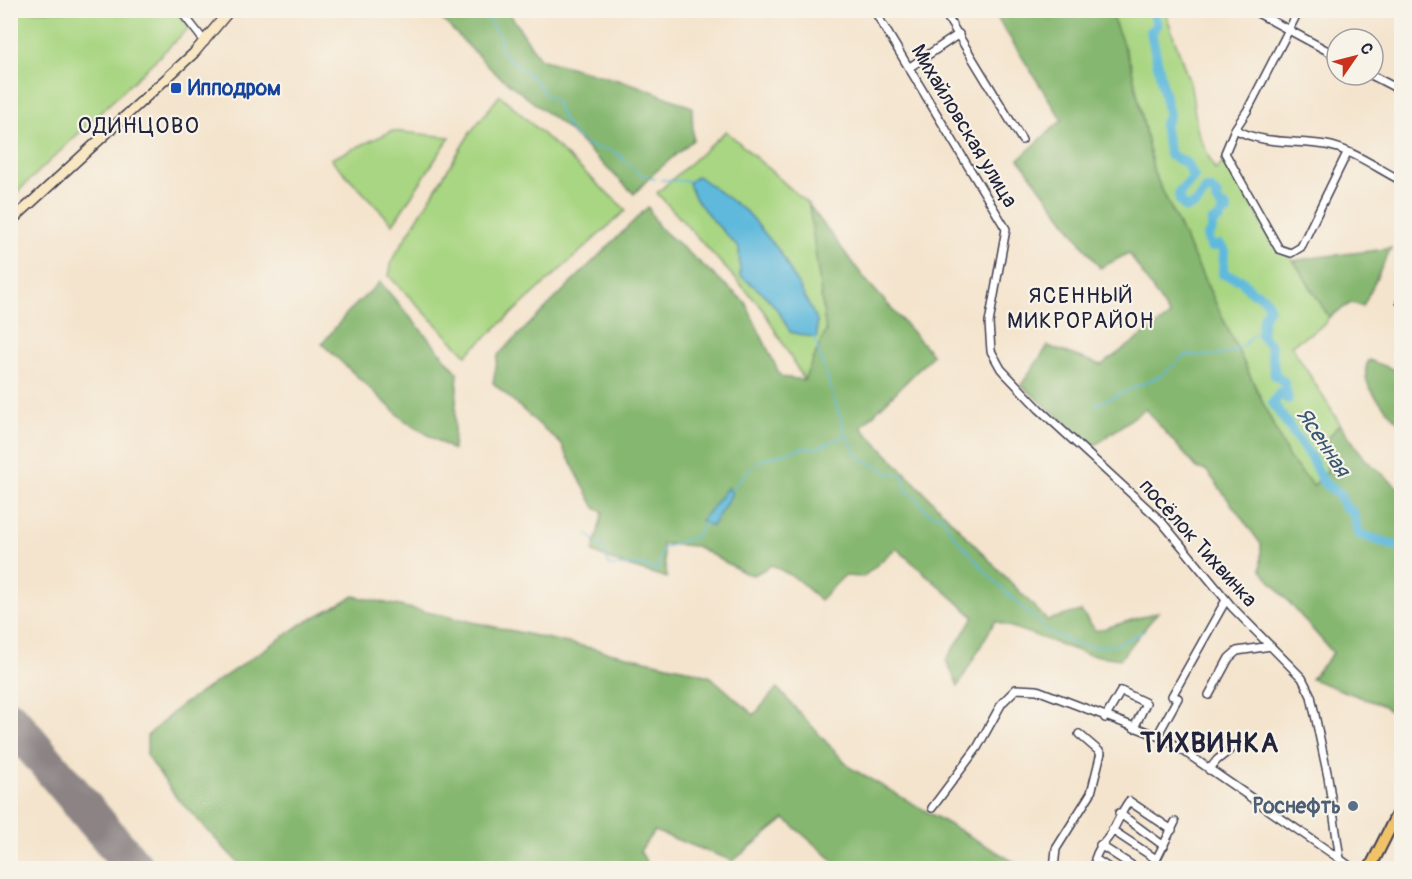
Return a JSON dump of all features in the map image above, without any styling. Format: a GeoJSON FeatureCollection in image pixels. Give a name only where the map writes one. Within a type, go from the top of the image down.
{"type":"FeatureCollection","features":[{"type":"Feature","properties":{"kind":"main road"},"geometry":{"type":"LineString","coordinates":[[10,222],[205,42],[230,10]]}},
{"type":"Feature","properties":{"kind":"main road"},"geometry":{"type":"LineString","coordinates":[[1370,868],[1401,804]]}},
{"type":"Feature","properties":{"kind":"main road"},"geometry":{"type":"LineString","coordinates":[[1388,833],[1401,815]]}},
{"type":"Feature","properties":{"kind":"street"},"geometry":{"type":"LineString","coordinates":[[180,10],[205,42]]}},
{"type":"Feature","properties":{"kind":"street","name":"Михайловская улица"},"geometry":{"type":"LineString","coordinates":[[874,10],[1006,229]]}},
{"type":"Feature","properties":{"kind":"street"},"geometry":{"type":"LineString","coordinates":[[943,10],[1022,140]]}},
{"type":"Feature","properties":{"kind":"street"},"geometry":{"type":"LineString","coordinates":[[1252,10],[1325,49]]}},
{"type":"Feature","properties":{"kind":"street"},"geometry":{"type":"LineString","coordinates":[[1299,10],[1247,111],[1235,129],[1225,153],[1279,249],[1291,253],[1301,247],[1347,153]]}},
{"type":"Feature","properties":{"kind":"street"},"geometry":{"type":"LineString","coordinates":[[910,67],[959,34]]}},
{"type":"Feature","properties":{"kind":"street"},"geometry":{"type":"LineString","coordinates":[[1385,82],[1401,91]]}},
{"type":"Feature","properties":{"kind":"street"},"geometry":{"type":"LineString","coordinates":[[1235,129],[1247,136],[1295,144],[1326,145],[1347,153],[1401,181]]}},
{"type":"Feature","properties":{"kind":"street","name":"посёлок Тихвинка"},"geometry":{"type":"LineString","coordinates":[[1006,229],[989,324],[991,351],[1001,369],[1039,409],[1161,521],[1226,600],[1302,678],[1311,696],[1328,777],[1340,859]]}},
{"type":"Feature","properties":{"kind":"street"},"geometry":{"type":"LineString","coordinates":[[1157,735],[1178,698],[1172,696],[1226,600]]}},
{"type":"Feature","properties":{"kind":"street"},"geometry":{"type":"LineString","coordinates":[[1209,695],[1229,658],[1237,651],[1271,646]]}},
{"type":"Feature","properties":{"kind":"street"},"geometry":{"type":"LineString","coordinates":[[932,808],[977,748],[1002,703],[1016,689],[1037,690],[1067,700],[1105,718],[1166,739],[1352,868]]}},
{"type":"Feature","properties":{"kind":"street"},"geometry":{"type":"LineString","coordinates":[[1105,718],[1121,691],[1146,703],[1134,728]]}},
{"type":"Feature","properties":{"kind":"street"},"geometry":{"type":"LineString","coordinates":[[1054,868],[1056,849],[1091,793],[1101,753],[1079,734]]}},
{"type":"Feature","properties":{"kind":"street"},"geometry":{"type":"LineString","coordinates":[[1209,770],[1216,760],[1241,741]]}},
{"type":"Feature","properties":{"kind":"street"},"geometry":{"type":"LineString","coordinates":[[1109,868],[1095,859],[1100,845],[1129,801],[1172,830]]}},
{"type":"Feature","properties":{"kind":"street"},"geometry":{"type":"LineString","coordinates":[[1119,813],[1164,846]]}},
{"type":"Feature","properties":{"kind":"street"},"geometry":{"type":"LineString","coordinates":[[1152,868],[1176,822]]}},
{"type":"Feature","properties":{"kind":"street"},"geometry":{"type":"LineString","coordinates":[[1112,830],[1156,859]]}},
{"type":"Feature","properties":{"kind":"street"},"geometry":{"type":"LineString","coordinates":[[1100,845],[1136,868]]}},
{"type":"Feature","properties":{"kind":"green space"},"geometry":{"type":"Polygon","coordinates":[[[11,11],[177,11],[190,27],[11,198],[11,11]]]}},
{"type":"Feature","properties":{"kind":"green space"},"geometry":{"type":"Polygon","coordinates":[[[434,11],[508,11],[540,59],[636,85],[692,107],[693,140],[652,175],[634,194],[565,127],[494,72],[434,11]]]}},
{"type":"Feature","properties":{"kind":"green space"},"geometry":{"type":"Polygon","coordinates":[[[993,11],[1110,11],[1131,65],[1154,173],[1289,458],[1313,486],[1328,471],[1326,445],[1330,435],[1340,424],[1365,459],[1401,490],[1401,745],[1392,713],[1384,706],[1311,679],[1333,653],[1261,570],[1261,544],[1207,471],[1197,468],[1145,409],[1094,446],[1021,385],[1048,346],[1101,365],[1170,316],[1129,253],[1100,268],[1019,159],[1062,120],[993,11]]]}},
{"type":"Feature","properties":{"kind":"green space"},"geometry":{"type":"Polygon","coordinates":[[[1110,11],[1165,11],[1191,87],[1198,133],[1215,170],[1224,162],[1231,168],[1270,237],[1294,261],[1329,317],[1324,325],[1291,345],[1340,424],[1326,446],[1328,471],[1313,486],[1289,458],[1154,173],[1131,65],[1110,11]]]}},
{"type":"Feature","properties":{"kind":"green space"},"geometry":{"type":"Polygon","coordinates":[[[500,95],[626,210],[466,355],[389,276],[392,260],[470,133],[500,95]]]}},
{"type":"Feature","properties":{"kind":"green space"},"geometry":{"type":"Polygon","coordinates":[[[392,131],[450,137],[393,224],[331,159],[392,131]]]}},
{"type":"Feature","properties":{"kind":"green space"},"geometry":{"type":"Polygon","coordinates":[[[726,131],[809,205],[826,331],[804,380],[762,308],[657,193],[726,131]]]}},
{"type":"Feature","properties":{"kind":"green space"},"geometry":{"type":"Polygon","coordinates":[[[809,205],[865,279],[933,355],[861,427],[1047,620],[1081,611],[1096,631],[1158,612],[1120,659],[1086,654],[995,621],[958,686],[946,660],[974,617],[896,548],[863,577],[844,576],[820,600],[797,579],[772,565],[754,575],[745,573],[696,546],[662,544],[667,578],[618,563],[593,552],[603,512],[595,508],[561,444],[493,383],[498,355],[648,207],[659,227],[745,302],[781,377],[804,380],[826,331],[809,205]]]}},
{"type":"Feature","properties":{"kind":"green space"},"geometry":{"type":"Polygon","coordinates":[[[1391,248],[1363,306],[1351,303],[1329,317],[1294,261],[1318,257],[1391,248]]]}},
{"type":"Feature","properties":{"kind":"green space"},"geometry":{"type":"Polygon","coordinates":[[[380,282],[458,373],[453,450],[405,421],[322,344],[348,312],[380,282]]]}},
{"type":"Feature","properties":{"kind":"green space"},"geometry":{"type":"Polygon","coordinates":[[[1369,360],[1398,371],[1401,375],[1401,425],[1369,387],[1366,369],[1369,360]]]}},
{"type":"Feature","properties":{"kind":"green space"},"geometry":{"type":"Polygon","coordinates":[[[354,596],[686,669],[711,677],[754,715],[777,688],[849,767],[1025,868],[842,868],[785,819],[733,861],[654,831],[640,851],[650,868],[243,868],[176,797],[147,756],[147,736],[179,707],[302,624],[354,596]]]}},
{"type":"Feature","properties":{"kind":"water"},"geometry":{"type":"Polygon","coordinates":[[[698,176],[748,213],[780,252],[817,320],[817,338],[790,332],[770,300],[740,276],[739,248],[710,216],[691,190],[689,182],[698,176]]]}},
{"type":"Feature","properties":{"kind":"water"},"geometry":{"type":"Polygon","coordinates":[[[728,487],[732,494],[712,526],[701,521],[728,487]]]}},
{"type":"Feature","properties":{"kind":"waterway"},"geometry":{"type":"LineString","coordinates":[[476,10],[486,17],[501,37],[500,47],[503,53],[536,81],[545,94],[557,102],[565,123],[575,136],[594,148],[613,151],[637,171],[655,179]]}},
{"type":"Feature","properties":{"kind":"waterway","name":"Ясенная"},"geometry":{"type":"LineString","coordinates":[[1153,10],[1157,25],[1151,32],[1169,116],[1164,125],[1170,155],[1186,163],[1194,177],[1179,193],[1180,201],[1186,208],[1197,203],[1206,189],[1210,189],[1217,195],[1216,200],[1226,208],[1227,211],[1222,212],[1220,218],[1212,222],[1212,230],[1207,237],[1211,247],[1219,245],[1224,250],[1223,274],[1241,280],[1253,293],[1263,297],[1268,304],[1261,335],[1271,346],[1275,375],[1284,382],[1288,399],[1280,393],[1273,403],[1311,458],[1324,483],[1340,495],[1344,506],[1353,512],[1359,534],[1402,548]]}},
{"type":"Feature","properties":{"kind":"waterway"},"geometry":{"type":"LineString","coordinates":[[661,180],[690,181]]}},
{"type":"Feature","properties":{"kind":"waterway"},"geometry":{"type":"LineString","coordinates":[[1095,405],[1160,376],[1186,355],[1205,356],[1232,352],[1240,348],[1253,334],[1261,335]]}},
{"type":"Feature","properties":{"kind":"waterway"},"geometry":{"type":"LineString","coordinates":[[814,337],[846,435],[859,457],[890,474],[896,473],[903,476],[906,491],[915,496],[929,514],[942,516],[951,532],[994,581],[1047,631],[1070,642],[1093,647],[1117,645],[1142,632]]}},
{"type":"Feature","properties":{"kind":"waterway"},"geometry":{"type":"LineString","coordinates":[[731,490],[749,469],[761,460],[801,448],[817,448],[846,435]]}},
{"type":"Feature","properties":{"kind":"waterway"},"geometry":{"type":"LineString","coordinates":[[587,534],[603,548],[609,566],[641,565],[657,570],[663,548],[695,537],[706,522]]}},
{"type":"Feature","properties":{"kind":"runway"},"geometry":{"type":"LineString","coordinates":[[10,719],[135,868]]}},
{"type":"Feature","properties":{"kind":"place","name":"Ипподром"},"geometry":{"type":"Point","coordinates":[176,88]}},
{"type":"Feature","properties":{"kind":"place","name":"Роснефть"},"geometry":{"type":"Point","coordinates":[1353,806]}},
{"type":"Feature","properties":{"kind":"district","name":"ОДИНЦОВО"},"geometry":{"type":"Point","coordinates":[139,126]}},
{"type":"Feature","properties":{"kind":"district","name":"ЯСЕННЫЙ МИКРОРАЙОН"},"geometry":{"type":"Point","coordinates":[1081,308]}},
{"type":"Feature","properties":{"kind":"district","name":"ТИХВИНКА"},"geometry":{"type":"Point","coordinates":[1210,743]}}]}
